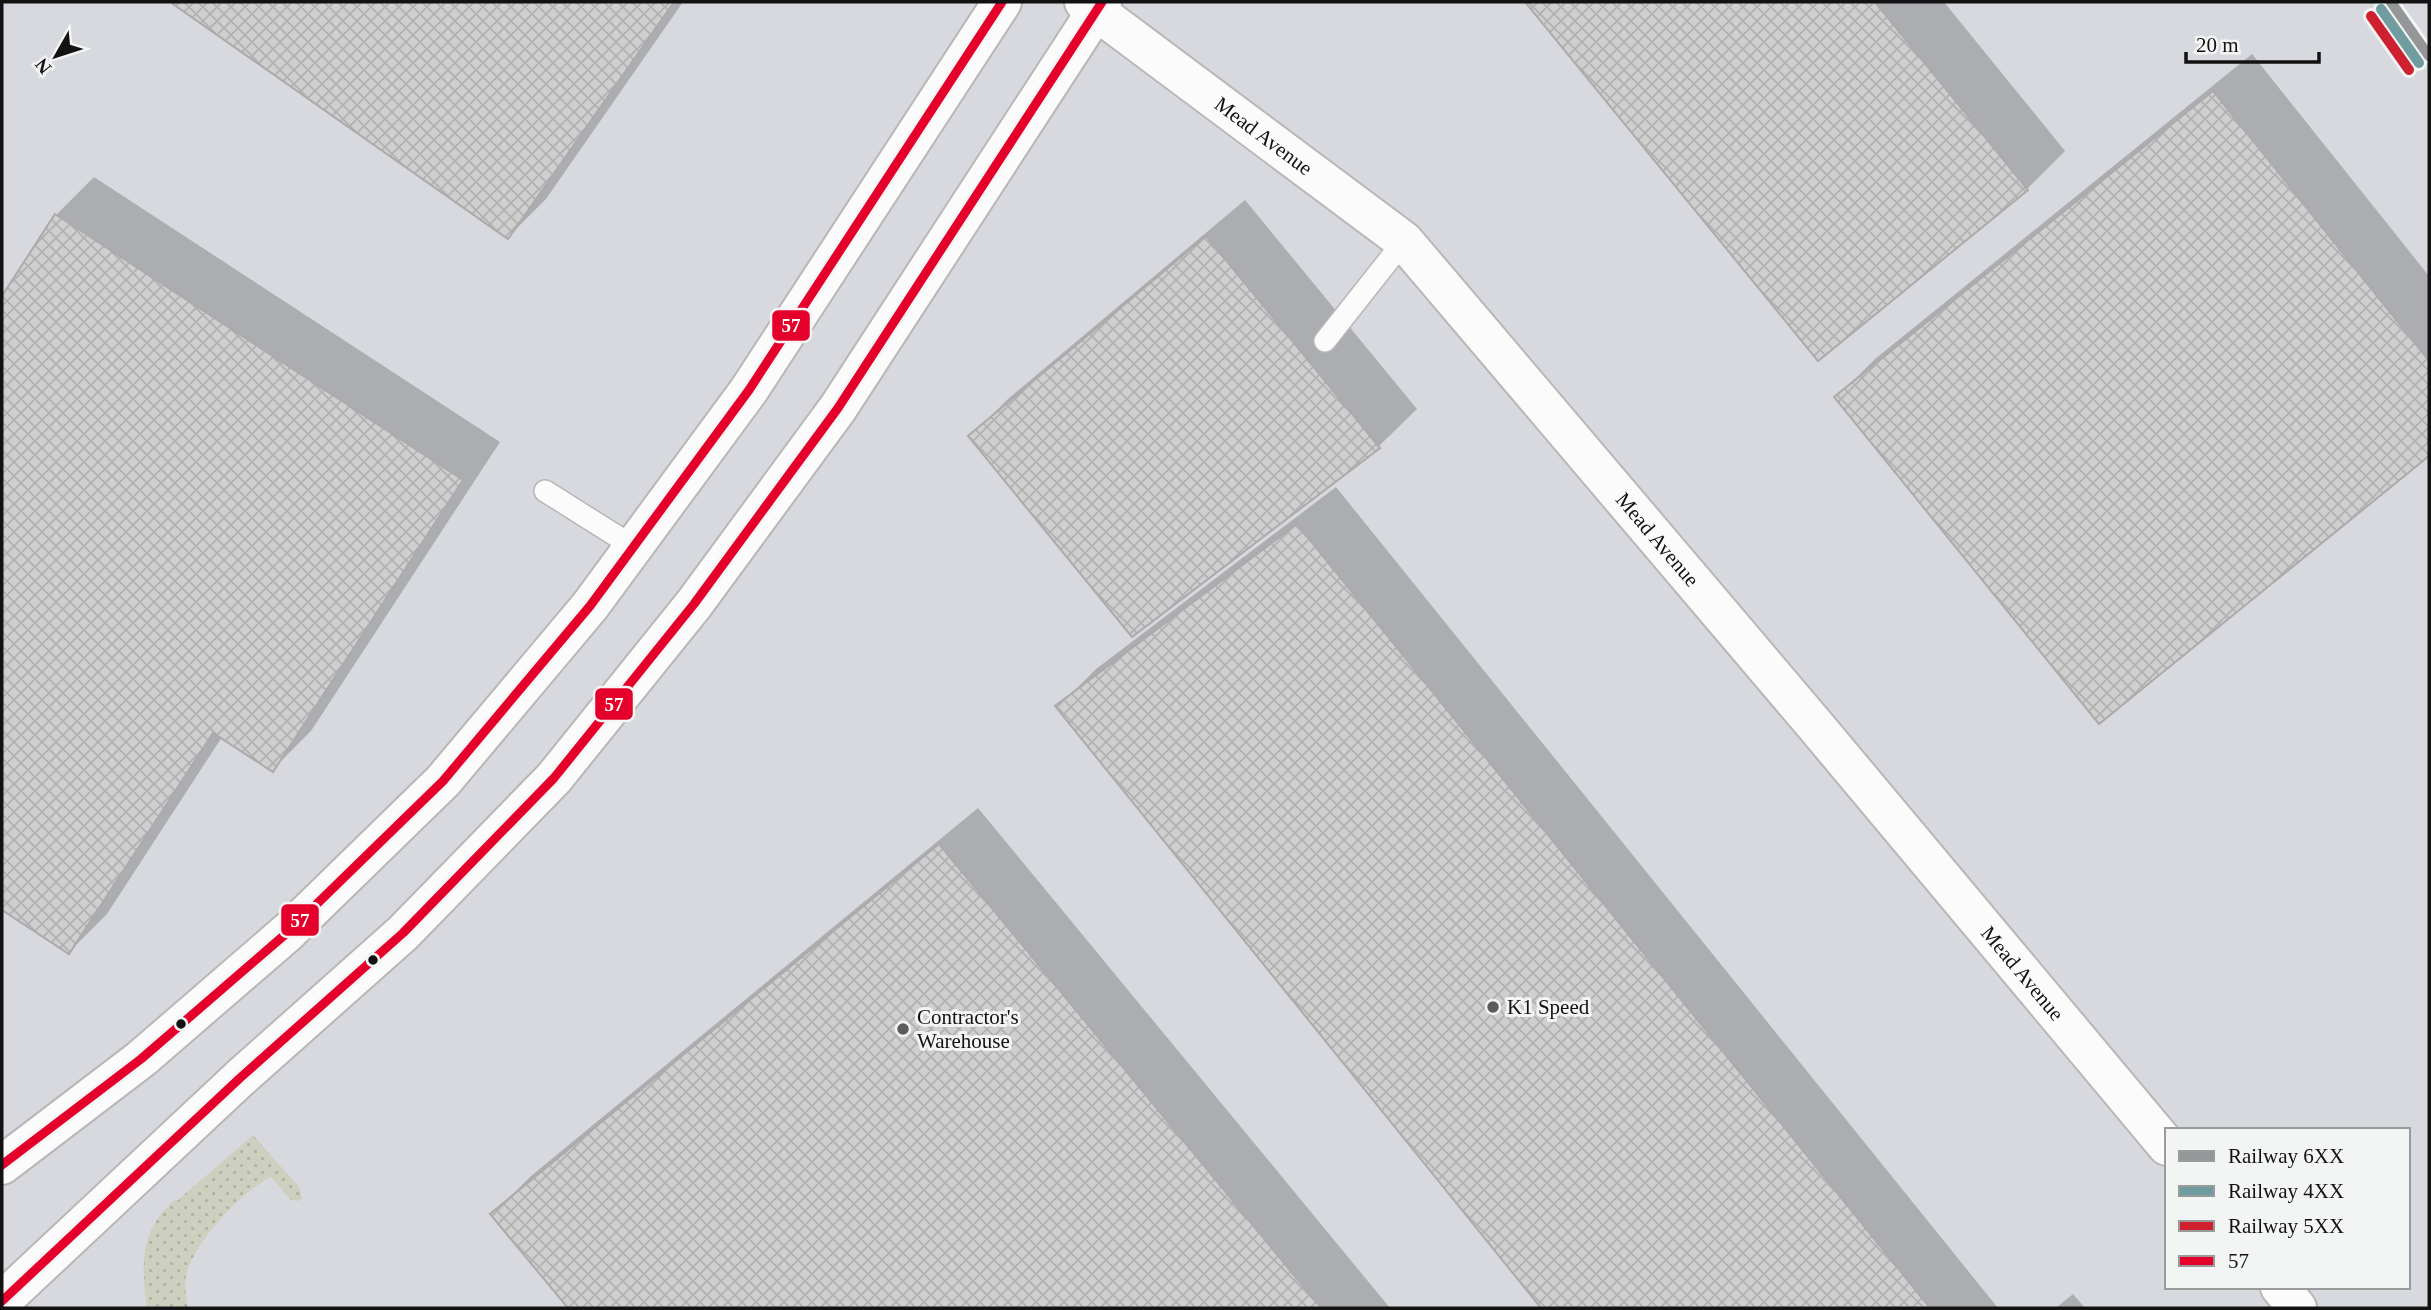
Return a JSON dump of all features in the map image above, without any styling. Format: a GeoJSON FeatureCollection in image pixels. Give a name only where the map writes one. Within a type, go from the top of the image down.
{"type":"FeatureCollection","features":[{"type":"Feature","properties":{"kind":"main road"},"geometry":{"type":"LineString","coordinates":[[2,1165],[141,1059],[288,932],[443,781],[590,606],[749,390],[1002,2]]}},
{"type":"Feature","properties":{"kind":"main road"},"geometry":{"type":"LineString","coordinates":[[3,1305],[240,1078],[403,933],[554,778],[694,604],[838,408],[1094,5]]}},
{"type":"Feature","properties":{"kind":"main road","name":"Mead Avenue"},"geometry":{"type":"LineString","coordinates":[[1094,5],[1404,241],[1814,724],[2165,1144]]}},
{"type":"Feature","properties":{"kind":"main road"},"geometry":{"type":"LineString","coordinates":[[2282,1289],[2297,1308]]}},
{"type":"Feature","properties":{"kind":"lane"},"geometry":{"type":"LineString","coordinates":[[1325,341],[1404,241]]}},
{"type":"Feature","properties":{"kind":"lane"},"geometry":{"type":"LineString","coordinates":[[545,491],[634,547]]}},
{"type":"Feature","properties":{"kind":"shaded area"},"geometry":{"type":"Polygon","coordinates":[[[2,2],[2429,2],[2429,1308],[2,1308],[2,2]]]}},
{"type":"Feature","properties":{"kind":"green space"},"geometry":{"type":"Polygon","coordinates":[[[253,1135],[299,1187],[302,1198],[299,1201],[291,1200],[271,1177],[259,1184],[220,1219],[198,1249],[186,1276],[188,1308],[147,1308],[144,1263],[149,1236],[155,1223],[175,1200],[253,1135]]]}},
{"type":"Feature","properties":{"kind":"building"},"geometry":{"type":"Polygon","coordinates":[[[674,2],[508,239],[173,4],[674,2]]]}},
{"type":"Feature","properties":{"kind":"building"},"geometry":{"type":"Polygon","coordinates":[[[1525,2],[1875,2],[2028,190],[1818,361],[1525,2]]]}},
{"type":"Feature","properties":{"kind":"building"},"geometry":{"type":"Polygon","coordinates":[[[2213,91],[2429,361],[2429,456],[2099,724],[1834,397],[2213,91]]]}},
{"type":"Feature","properties":{"kind":"building"},"geometry":{"type":"Polygon","coordinates":[[[55,214],[463,480],[273,772],[213,733],[69,954],[2,910],[2,296],[55,214]]]}},
{"type":"Feature","properties":{"kind":"building"},"geometry":{"type":"Polygon","coordinates":[[[1206,236],[1380,448],[1132,637],[968,436],[1206,236]]]}},
{"type":"Feature","properties":{"kind":"building","name":"K1 Speed"},"geometry":{"type":"Polygon","coordinates":[[[1297,524],[1930,1308],[1541,1308],[1055,706],[1297,524]]]}},
{"type":"Feature","properties":{"kind":"building","name":"Contractor's Warehouse"},"geometry":{"type":"Polygon","coordinates":[[[939,844],[1321,1308],[568,1308],[490,1214],[939,844]]]}},
{"type":"Feature","properties":{"kind":"rail line","name":"6XX"},"geometry":{"type":"LineString","coordinates":[[2391,2],[2429,56]]}},
{"type":"Feature","properties":{"kind":"rail line","name":"4XX"},"geometry":{"type":"LineString","coordinates":[[2381,9],[2419,63]]}},
{"type":"Feature","properties":{"kind":"rail line","name":"5XX"},"geometry":{"type":"LineString","coordinates":[[2371,16],[2409,70]]}},
{"type":"Feature","properties":{"kind":"transit line","name":"57"},"geometry":{"type":"LineString","coordinates":[[2,1165],[141,1059],[288,932],[443,781],[590,606],[749,390],[1002,2]]}},
{"type":"Feature","properties":{"kind":"transit line","name":"57"},"geometry":{"type":"LineString","coordinates":[[2,1301],[240,1078],[403,933],[554,778],[694,604],[838,408],[1102,2]]}},
{"type":"Feature","properties":{"kind":"place","name":"K1 Speed"},"geometry":{"type":"Point","coordinates":[1493,1007]}},
{"type":"Feature","properties":{"kind":"place","name":"Contractor's Warehouse"},"geometry":{"type":"Point","coordinates":[903,1029]}}]}
